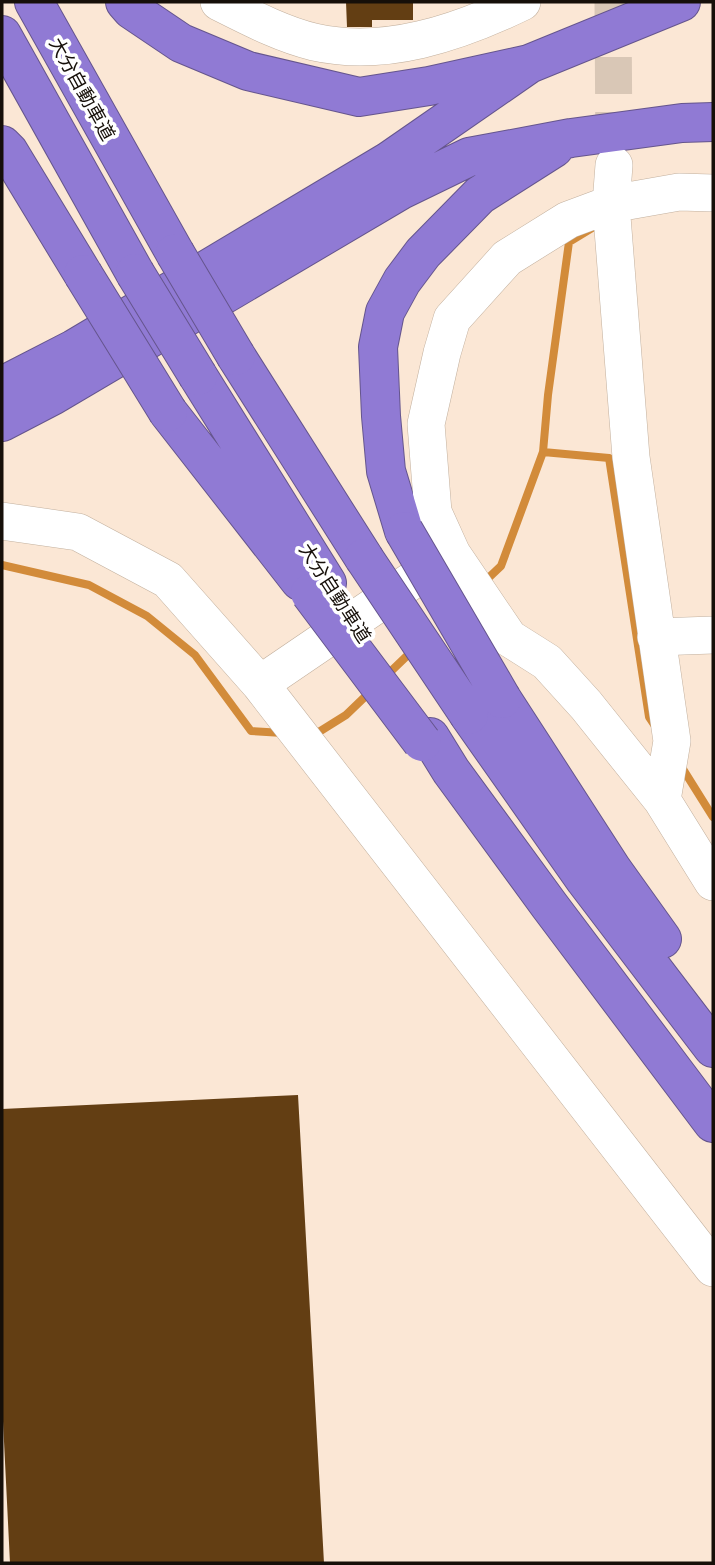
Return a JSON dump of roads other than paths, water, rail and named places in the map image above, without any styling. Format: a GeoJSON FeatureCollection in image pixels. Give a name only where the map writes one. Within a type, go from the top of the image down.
{"type":"FeatureCollection","features":[{"type":"Feature","properties":{"kind":"highway","name":"大分自動車道"},"geometry":{"type":"LineString","coordinates":[[34,2],[236,356],[364,558],[486,707],[585,880],[713,1048]]}},
{"type":"Feature","properties":{"kind":"highway"},"geometry":{"type":"LineString","coordinates":[[125,2],[132,10],[181,43],[248,71],[359,97],[429,86],[529,64],[681,2]]}},
{"type":"Feature","properties":{"kind":"highway","name":"大分自動車道"},"geometry":{"type":"LineString","coordinates":[[2,35],[135,272],[198,376],[319,588],[426,740],[713,1123]]}},
{"type":"Feature","properties":{"kind":"highway"},"geometry":{"type":"LineString","coordinates":[[2,386],[74,349],[389,161],[529,64]]}},
{"type":"Feature","properties":{"kind":"highway"},"geometry":{"type":"LineString","coordinates":[[2,422],[64,389],[401,190],[469,156],[571,138],[682,123],[713,122]]}},
{"type":"Feature","properties":{"kind":"highway"},"geometry":{"type":"LineString","coordinates":[[571,138],[480,195],[424,253],[402,281],[384,312],[378,347],[386,471],[404,531],[486,707],[612,869],[713,1009]]}},
{"type":"Feature","properties":{"kind":"highway"},"geometry":{"type":"LineString","coordinates":[[2,145],[9,152],[168,412],[319,588]]}},
{"type":"Feature","properties":{"kind":"street"},"geometry":{"type":"LineString","coordinates":[[219,2],[251,18],[313,41],[370,48],[445,35],[522,2]]}},
{"type":"Feature","properties":{"kind":"street"},"geometry":{"type":"LineString","coordinates":[[614,165],[611,204],[631,457],[656,636],[667,771],[713,882]]}},
{"type":"Feature","properties":{"kind":"street"},"geometry":{"type":"LineString","coordinates":[[667,771],[586,705],[547,662],[509,638],[452,554],[433,512],[426,424],[452,319],[507,258],[568,220],[611,204],[679,192],[713,193]]}},
{"type":"Feature","properties":{"kind":"street"},"geometry":{"type":"LineString","coordinates":[[2,521],[78,533],[167,580],[260,684],[713,1268]]}},
{"type":"Feature","properties":{"kind":"street"},"geometry":{"type":"LineString","coordinates":[[260,684],[452,554]]}},
{"type":"Feature","properties":{"kind":"street"},"geometry":{"type":"LineString","coordinates":[[656,636],[713,635]]}},
{"type":"Feature","properties":{"kind":"waterway"},"geometry":{"type":"LineString","coordinates":[[482,584],[501,566],[543,452],[569,242],[592,228]]}},
{"type":"Feature","properties":{"kind":"waterway"},"geometry":{"type":"LineString","coordinates":[[543,452],[609,458],[649,717],[655,726]]}},
{"type":"Feature","properties":{"kind":"waterway"},"geometry":{"type":"LineString","coordinates":[[2,565],[89,585],[147,616],[195,655],[251,731],[283,733]]}},
{"type":"Feature","properties":{"kind":"waterway"},"geometry":{"type":"LineString","coordinates":[[386,676],[412,651]]}},
{"type":"Feature","properties":{"kind":"waterway"},"geometry":{"type":"LineString","coordinates":[[314,735],[346,715],[372,690]]}},
{"type":"Feature","properties":{"kind":"waterway"},"geometry":{"type":"LineString","coordinates":[[681,766],[713,817]]}},
{"type":"Feature","properties":{"kind":"tunnel"},"geometry":{"type":"LineString","coordinates":[[613,2],[614,161]]}}]}
